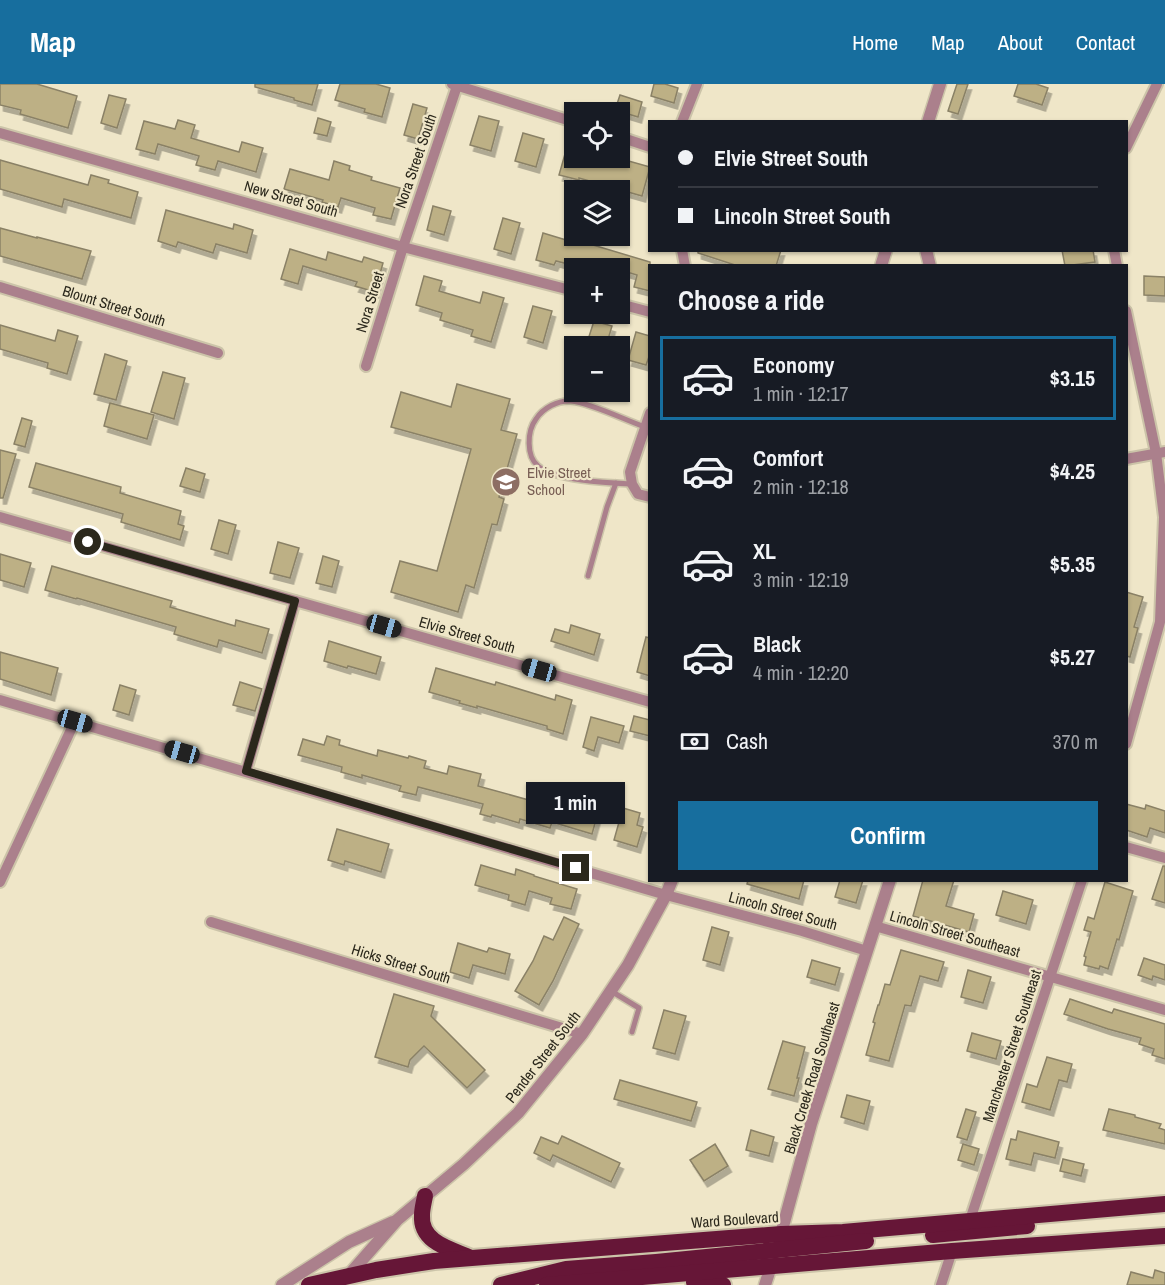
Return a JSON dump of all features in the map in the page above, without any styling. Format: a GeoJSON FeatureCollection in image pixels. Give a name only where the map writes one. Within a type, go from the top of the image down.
{"type":"FeatureCollection","features":[{"type":"Feature","properties":{"kind":"highway"},"geometry":{"type":"LineString","coordinates":[[425,1196],[422,1218],[423,1228],[429,1238],[439,1245],[473,1258]]}},
{"type":"Feature","properties":{"kind":"highway","name":"Ward Boulevard"},"geometry":{"type":"LineString","coordinates":[[309,1285],[344,1281],[376,1270],[473,1258],[779,1241],[843,1232],[1165,1204]]}},
{"type":"Feature","properties":{"kind":"highway"},"geometry":{"type":"LineString","coordinates":[[501,1285],[566,1269],[656,1262],[779,1241],[820,1246],[1022,1228],[1082,1211]]}},
{"type":"Feature","properties":{"kind":"highway"},"geometry":{"type":"LineString","coordinates":[[547,1285],[652,1279],[952,1251],[1165,1236]]}},
{"type":"Feature","properties":{"kind":"highway"},"geometry":{"type":"LineString","coordinates":[[652,1279],[678,1284],[709,1281],[723,1285]]}},
{"type":"Feature","properties":{"kind":"street"},"geometry":{"type":"LineString","coordinates":[[683,120],[697,84]]}},
{"type":"Feature","properties":{"kind":"street"},"geometry":{"type":"LineString","coordinates":[[929,120],[940,84]]}},
{"type":"Feature","properties":{"kind":"street"},"geometry":{"type":"LineString","coordinates":[[454,85],[564,119]]}},
{"type":"Feature","properties":{"kind":"street","name":"Nora Street South"},"geometry":{"type":"LineString","coordinates":[[403,247],[454,85]]}},
{"type":"Feature","properties":{"kind":"street"},"geometry":{"type":"LineString","coordinates":[[1128,144],[1159,86]]}},
{"type":"Feature","properties":{"kind":"street","name":"New Street South"},"geometry":{"type":"LineString","coordinates":[[0,132],[403,247],[564,288]]}},
{"type":"Feature","properties":{"kind":"street"},"geometry":{"type":"LineString","coordinates":[[630,140],[648,146]]}},
{"type":"Feature","properties":{"kind":"street","name":"Nora Street"},"geometry":{"type":"LineString","coordinates":[[366,366],[403,247]]}},
{"type":"Feature","properties":{"kind":"street","name":"Blount Street South"},"geometry":{"type":"LineString","coordinates":[[0,287],[218,353]]}},
{"type":"Feature","properties":{"kind":"street"},"geometry":{"type":"LineString","coordinates":[[630,307],[648,311]]}},
{"type":"Feature","properties":{"kind":"street"},"geometry":{"type":"LineString","coordinates":[[1128,319],[1161,453],[1164,517],[1160,622],[1128,737]]}},
{"type":"Feature","properties":{"kind":"street"},"geometry":{"type":"LineString","coordinates":[[648,418],[630,472],[632,484],[638,494],[648,496]]}},
{"type":"Feature","properties":{"kind":"street"},"geometry":{"type":"LineString","coordinates":[[1128,459],[1161,453]]}},
{"type":"Feature","properties":{"kind":"street","name":"Elvie Street South"},"geometry":{"type":"LineString","coordinates":[[0,516],[648,701]]}},
{"type":"Feature","properties":{"kind":"street"},"geometry":{"type":"LineString","coordinates":[[246,771],[295,601]]}},
{"type":"Feature","properties":{"kind":"street","name":"Lincoln Street South"},"geometry":{"type":"LineString","coordinates":[[0,699],[666,895],[802,931],[867,951]]}},
{"type":"Feature","properties":{"kind":"street"},"geometry":{"type":"LineString","coordinates":[[0,882],[75,721]]}},
{"type":"Feature","properties":{"kind":"street"},"geometry":{"type":"LineString","coordinates":[[1128,848],[1165,858]]}},
{"type":"Feature","properties":{"kind":"street","name":"Pender Street South"},"geometry":{"type":"LineString","coordinates":[[344,1281],[396,1220],[464,1164],[518,1113],[582,1034],[611,992],[628,965],[671,882]]}},
{"type":"Feature","properties":{"kind":"street","name":"Black Creek Road Southeast"},"geometry":{"type":"LineString","coordinates":[[765,1285],[811,1124],[889,882]]}},
{"type":"Feature","properties":{"kind":"street","name":"Manchester Street Southeast"},"geometry":{"type":"LineString","coordinates":[[970,1220],[1081,882]]}},
{"type":"Feature","properties":{"kind":"street","name":"Hicks Street South"},"geometry":{"type":"LineString","coordinates":[[211,922],[582,1034]]}},
{"type":"Feature","properties":{"kind":"street","name":"Lincoln Street Southeast"},"geometry":{"type":"LineString","coordinates":[[875,926],[1165,1010]]}},
{"type":"Feature","properties":{"kind":"street","name":"Pender Street South"},"geometry":{"type":"LineString","coordinates":[[282,1285],[349,1242],[396,1220]]}},
{"type":"Feature","properties":{"kind":"street"},"geometry":{"type":"LineString","coordinates":[[941,1285],[952,1251]]}},
{"type":"Feature","properties":{"kind":"lane"},"geometry":{"type":"LineString","coordinates":[[632,484],[549,473],[537,465],[530,456],[531,431],[535,420],[545,410],[559,402],[570,401],[585,404],[645,427]]}},
{"type":"Feature","properties":{"kind":"lane"},"geometry":{"type":"LineString","coordinates":[[588,576],[616,483]]}},
{"type":"Feature","properties":{"kind":"lane"},"geometry":{"type":"LineString","coordinates":[[611,992],[639,1008],[632,1032]]}},
{"type":"Feature","properties":{"kind":"building"},"geometry":{"type":"Polygon","coordinates":[[[0,84],[37,84],[77,96],[68,128],[20,114],[21,110],[0,105],[0,84]]]}},
{"type":"Feature","properties":{"kind":"building"},"geometry":{"type":"Polygon","coordinates":[[[255,84],[318,84],[312,105],[255,87],[255,84]]]}},
{"type":"Feature","properties":{"kind":"building"},"geometry":{"type":"Polygon","coordinates":[[[340,84],[376,84],[390,88],[382,117],[335,100],[340,84]]]}},
{"type":"Feature","properties":{"kind":"building"},"geometry":{"type":"Polygon","coordinates":[[[654,84],[665,84],[678,88],[674,103],[651,96],[654,84]]]}},
{"type":"Feature","properties":{"kind":"building"},"geometry":{"type":"Polygon","coordinates":[[[957,84],[968,84],[958,114],[948,111],[957,84]]]}},
{"type":"Feature","properties":{"kind":"building"},"geometry":{"type":"Polygon","coordinates":[[[1018,84],[1036,84],[1048,88],[1042,105],[1014,96],[1018,84]]]}},
{"type":"Feature","properties":{"kind":"building"},"geometry":{"type":"Polygon","coordinates":[[[109,95],[126,99],[117,128],[101,123],[109,95]]]}},
{"type":"Feature","properties":{"kind":"building"},"geometry":{"type":"Polygon","coordinates":[[[620,95],[642,102],[638,117],[630,115],[630,102],[618,102],[620,95]]]}},
{"type":"Feature","properties":{"kind":"building"},"geometry":{"type":"Polygon","coordinates":[[[413,104],[427,108],[418,139],[404,135],[413,104]]]}},
{"type":"Feature","properties":{"kind":"building"},"geometry":{"type":"Polygon","coordinates":[[[479,116],[499,121],[491,151],[470,145],[479,116]]]}},
{"type":"Feature","properties":{"kind":"building"},"geometry":{"type":"Polygon","coordinates":[[[318,118],[331,122],[327,136],[314,133],[318,118]]]}},
{"type":"Feature","properties":{"kind":"building"},"geometry":{"type":"Polygon","coordinates":[[[178,120],[195,125],[191,138],[239,152],[242,142],[263,148],[256,172],[218,161],[215,170],[196,165],[199,156],[158,144],[155,154],[136,149],[144,121],[175,129],[178,120]]]}},
{"type":"Feature","properties":{"kind":"building"},"geometry":{"type":"Polygon","coordinates":[[[523,133],[544,139],[536,167],[515,161],[523,133]]]}},
{"type":"Feature","properties":{"kind":"building"},"geometry":{"type":"Polygon","coordinates":[[[564,158],[564,168],[630,168],[630,161],[648,166],[642,196],[630,193],[630,180],[579,178],[579,180],[559,175],[564,158]]]}},
{"type":"Feature","properties":{"kind":"building"},"geometry":{"type":"Polygon","coordinates":[[[0,160],[88,185],[91,175],[138,192],[131,218],[64,199],[62,207],[0,189],[0,160]]]}},
{"type":"Feature","properties":{"kind":"building"},"geometry":{"type":"Polygon","coordinates":[[[334,161],[350,166],[349,170],[372,177],[371,180],[400,188],[391,219],[373,215],[375,208],[341,198],[338,207],[322,202],[323,200],[284,189],[290,169],[329,180],[334,161]]]}},
{"type":"Feature","properties":{"kind":"building"},"geometry":{"type":"Polygon","coordinates":[[[433,206],[451,211],[444,235],[427,230],[433,206]]]}},
{"type":"Feature","properties":{"kind":"building"},"geometry":{"type":"Polygon","coordinates":[[[166,210],[233,229],[234,224],[253,230],[247,253],[216,244],[213,253],[178,242],[176,247],[158,241],[166,210]]]}},
{"type":"Feature","properties":{"kind":"building"},"geometry":{"type":"Polygon","coordinates":[[[503,218],[520,223],[511,254],[494,249],[503,218]]]}},
{"type":"Feature","properties":{"kind":"building"},"geometry":{"type":"Polygon","coordinates":[[[0,228],[91,251],[82,279],[0,256],[0,228]]]}},
{"type":"Feature","properties":{"kind":"building"},"geometry":{"type":"Polygon","coordinates":[[[543,233],[564,239],[564,246],[596,246],[650,262],[648,264],[648,290],[634,287],[637,275],[630,273],[630,258],[564,258],[564,263],[556,261],[554,265],[536,260],[543,233]]]}},
{"type":"Feature","properties":{"kind":"building"},"geometry":{"type":"Polygon","coordinates":[[[290,249],[326,260],[328,252],[362,262],[364,257],[383,263],[375,292],[355,286],[357,282],[303,266],[298,284],[281,279],[290,249]]]}},
{"type":"Feature","properties":{"kind":"building"},"geometry":{"type":"Polygon","coordinates":[[[780,252],[777,264],[732,264],[698,253],[780,252]]]}},
{"type":"Feature","properties":{"kind":"building"},"geometry":{"type":"Polygon","coordinates":[[[1062,252],[1093,252],[1095,262],[1065,264],[1062,252]]]}},
{"type":"Feature","properties":{"kind":"building"},"geometry":{"type":"Polygon","coordinates":[[[424,276],[442,281],[439,291],[480,303],[483,292],[504,298],[491,342],[471,336],[473,330],[440,320],[442,313],[416,305],[424,276]]]}},
{"type":"Feature","properties":{"kind":"building"},"geometry":{"type":"Polygon","coordinates":[[[1144,276],[1165,277],[1165,296],[1144,295],[1144,276]]]}},
{"type":"Feature","properties":{"kind":"building"},"geometry":{"type":"Polygon","coordinates":[[[533,306],[552,311],[543,343],[524,337],[533,306]]]}},
{"type":"Feature","properties":{"kind":"building"},"geometry":{"type":"Polygon","coordinates":[[[593,324],[612,326],[609,336],[589,336],[593,324]]]}},
{"type":"Feature","properties":{"kind":"building"},"geometry":{"type":"Polygon","coordinates":[[[0,325],[55,341],[58,330],[78,336],[67,374],[47,368],[48,363],[0,349],[0,325]]]}},
{"type":"Feature","properties":{"kind":"building"},"geometry":{"type":"Polygon","coordinates":[[[636,332],[648,335],[646,365],[630,361],[636,332]]]}},
{"type":"Feature","properties":{"kind":"building"},"geometry":{"type":"Polygon","coordinates":[[[105,354],[127,361],[116,400],[94,394],[105,354]]]}},
{"type":"Feature","properties":{"kind":"building"},"geometry":{"type":"Polygon","coordinates":[[[163,372],[185,378],[174,419],[151,412],[163,372]]]}},
{"type":"Feature","properties":{"kind":"building"},"geometry":{"type":"Polygon","coordinates":[[[457,384],[510,399],[501,430],[517,434],[499,497],[504,499],[497,525],[492,524],[474,588],[466,585],[458,612],[391,592],[400,561],[437,571],[471,449],[391,427],[401,392],[451,407],[457,384]]]}},
{"type":"Feature","properties":{"kind":"building"},"geometry":{"type":"Polygon","coordinates":[[[110,403],[154,415],[147,439],[104,426],[110,403]]]}},
{"type":"Feature","properties":{"kind":"building"},"geometry":{"type":"Polygon","coordinates":[[[22,418],[32,421],[25,447],[14,444],[22,418]]]}},
{"type":"Feature","properties":{"kind":"building"},"geometry":{"type":"Polygon","coordinates":[[[0,450],[16,454],[3,498],[0,498],[0,450]]]}},
{"type":"Feature","properties":{"kind":"building"},"geometry":{"type":"Polygon","coordinates":[[[36,463],[121,487],[120,493],[181,511],[178,524],[184,526],[180,540],[121,522],[123,514],[29,487],[36,463]]]}},
{"type":"Feature","properties":{"kind":"building"},"geometry":{"type":"Polygon","coordinates":[[[186,468],[205,474],[200,492],[180,486],[186,468]]]}},
{"type":"Feature","properties":{"kind":"building"},"geometry":{"type":"Polygon","coordinates":[[[219,520],[236,525],[228,554],[211,549],[219,520]]]}},
{"type":"Feature","properties":{"kind":"building"},"geometry":{"type":"Polygon","coordinates":[[[278,542],[299,548],[290,578],[270,573],[278,542]]]}},
{"type":"Feature","properties":{"kind":"building"},"geometry":{"type":"Polygon","coordinates":[[[0,554],[31,563],[24,587],[0,580],[0,554]]]}},
{"type":"Feature","properties":{"kind":"building"},"geometry":{"type":"Polygon","coordinates":[[[323,556],[339,561],[332,587],[316,583],[323,556]]]}},
{"type":"Feature","properties":{"kind":"building"},"geometry":{"type":"Polygon","coordinates":[[[52,566],[172,601],[170,607],[235,626],[236,620],[269,629],[262,653],[219,640],[217,647],[174,634],[176,627],[45,590],[52,566]]]}},
{"type":"Feature","properties":{"kind":"building"},"geometry":{"type":"Polygon","coordinates":[[[1128,593],[1143,597],[1134,627],[1138,628],[1130,657],[1128,656],[1128,593]]]}},
{"type":"Feature","properties":{"kind":"building"},"geometry":{"type":"Polygon","coordinates":[[[571,625],[600,634],[594,655],[551,641],[555,629],[569,633],[571,625]]]}},
{"type":"Feature","properties":{"kind":"building"},"geometry":{"type":"Polygon","coordinates":[[[646,637],[648,638],[648,675],[637,672],[646,637]]]}},
{"type":"Feature","properties":{"kind":"building"},"geometry":{"type":"Polygon","coordinates":[[[329,641],[381,657],[376,674],[324,661],[329,641]]]}},
{"type":"Feature","properties":{"kind":"building"},"geometry":{"type":"Polygon","coordinates":[[[0,652],[58,668],[51,695],[0,679],[0,652]]]}},
{"type":"Feature","properties":{"kind":"building"},"geometry":{"type":"Polygon","coordinates":[[[436,668],[495,685],[496,682],[555,700],[556,695],[572,700],[563,734],[547,729],[547,726],[459,703],[460,701],[429,692],[436,668]]]}},
{"type":"Feature","properties":{"kind":"building"},"geometry":{"type":"Polygon","coordinates":[[[240,682],[262,689],[255,711],[233,705],[240,682]]]}},
{"type":"Feature","properties":{"kind":"building"},"geometry":{"type":"Polygon","coordinates":[[[120,685],[136,690],[129,715],[113,710],[120,685]]]}},
{"type":"Feature","properties":{"kind":"building"},"geometry":{"type":"Polygon","coordinates":[[[634,716],[648,720],[648,736],[630,731],[634,716]]]}},
{"type":"Feature","properties":{"kind":"building"},"geometry":{"type":"Polygon","coordinates":[[[591,717],[624,726],[619,743],[598,737],[594,751],[583,747],[591,717]]]}},
{"type":"Feature","properties":{"kind":"building"},"geometry":{"type":"Polygon","coordinates":[[[327,736],[340,740],[339,745],[377,756],[378,750],[426,761],[424,768],[447,774],[449,766],[481,774],[478,786],[536,802],[537,799],[574,809],[578,795],[601,802],[592,834],[552,822],[550,828],[520,819],[519,823],[492,815],[491,817],[480,814],[483,804],[418,787],[416,795],[399,791],[401,786],[362,775],[362,778],[341,772],[342,767],[298,755],[303,739],[324,745],[327,736]]]}},
{"type":"Feature","properties":{"kind":"building"},"geometry":{"type":"Polygon","coordinates":[[[1128,805],[1145,809],[1146,805],[1165,811],[1165,833],[1150,828],[1147,837],[1128,831],[1128,805]]]}},
{"type":"Feature","properties":{"kind":"building"},"geometry":{"type":"Polygon","coordinates":[[[623,808],[640,813],[637,825],[643,827],[637,847],[614,840],[623,808]]]}},
{"type":"Feature","properties":{"kind":"building"},"geometry":{"type":"Polygon","coordinates":[[[337,829],[389,844],[381,872],[345,861],[344,865],[328,860],[337,829]]]}},
{"type":"Feature","properties":{"kind":"building"},"geometry":{"type":"Polygon","coordinates":[[[481,865],[515,875],[516,869],[577,889],[571,909],[550,904],[552,898],[529,891],[525,905],[508,900],[509,895],[475,885],[481,865]]]}},
{"type":"Feature","properties":{"kind":"building"},"geometry":{"type":"Polygon","coordinates":[[[1163,866],[1165,866],[1165,903],[1152,899],[1163,866]]]}},
{"type":"Feature","properties":{"kind":"building"},"geometry":{"type":"Polygon","coordinates":[[[748,882],[803,882],[799,899],[747,884],[748,882]]]}},
{"type":"Feature","properties":{"kind":"building"},"geometry":{"type":"Polygon","coordinates":[[[839,882],[862,882],[856,903],[835,897],[839,882]]]}},
{"type":"Feature","properties":{"kind":"building"},"geometry":{"type":"Polygon","coordinates":[[[922,882],[953,882],[946,906],[974,914],[969,932],[913,916],[922,882]]]}},
{"type":"Feature","properties":{"kind":"building"},"geometry":{"type":"Polygon","coordinates":[[[1105,882],[1133,891],[1108,969],[1100,966],[1099,969],[1084,965],[1086,957],[1084,956],[1091,932],[1084,930],[1088,917],[1094,919],[1105,882]]]}},
{"type":"Feature","properties":{"kind":"building"},"geometry":{"type":"Polygon","coordinates":[[[1003,891],[1033,900],[1026,924],[996,915],[1003,891]]]}},
{"type":"Feature","properties":{"kind":"building"},"geometry":{"type":"Polygon","coordinates":[[[564,917],[579,924],[553,981],[539,1005],[515,991],[533,961],[544,936],[553,940],[564,917]]]}},
{"type":"Feature","properties":{"kind":"building"},"geometry":{"type":"Polygon","coordinates":[[[712,927],[729,932],[720,965],[703,960],[712,927]]]}},
{"type":"Feature","properties":{"kind":"building"},"geometry":{"type":"Polygon","coordinates":[[[458,943],[487,952],[489,948],[510,954],[505,974],[473,965],[469,978],[450,972],[458,943]]]}},
{"type":"Feature","properties":{"kind":"building"},"geometry":{"type":"Polygon","coordinates":[[[901,950],[944,962],[938,981],[920,976],[911,1006],[905,1005],[889,1061],[866,1055],[885,984],[890,985],[901,950]]]}},
{"type":"Feature","properties":{"kind":"building"},"geometry":{"type":"Polygon","coordinates":[[[1144,958],[1165,965],[1165,980],[1153,976],[1152,980],[1138,975],[1144,958]]]}},
{"type":"Feature","properties":{"kind":"building"},"geometry":{"type":"Polygon","coordinates":[[[812,960],[840,968],[835,985],[807,977],[812,960]]]}},
{"type":"Feature","properties":{"kind":"building"},"geometry":{"type":"Polygon","coordinates":[[[968,970],[991,977],[983,1003],[961,997],[968,970]]]}},
{"type":"Feature","properties":{"kind":"building"},"geometry":{"type":"Polygon","coordinates":[[[394,994],[434,1006],[431,1016],[485,1070],[467,1088],[424,1046],[410,1060],[408,1067],[375,1057],[394,994]]]}},
{"type":"Feature","properties":{"kind":"building"},"geometry":{"type":"Polygon","coordinates":[[[1070,999],[1112,1013],[1114,1009],[1165,1024],[1165,1059],[1152,1055],[1154,1049],[1139,1044],[1141,1038],[1064,1014],[1070,999]]]}},
{"type":"Feature","properties":{"kind":"building"},"geometry":{"type":"Polygon","coordinates":[[[664,1010],[686,1016],[675,1054],[653,1048],[664,1010]]]}},
{"type":"Feature","properties":{"kind":"building"},"geometry":{"type":"Polygon","coordinates":[[[972,1033],[1001,1041],[996,1059],[967,1051],[972,1033]]]}},
{"type":"Feature","properties":{"kind":"building"},"geometry":{"type":"Polygon","coordinates":[[[783,1041],[805,1047],[794,1096],[768,1089],[783,1041]]]}},
{"type":"Feature","properties":{"kind":"building"},"geometry":{"type":"Polygon","coordinates":[[[1047,1057],[1072,1064],[1067,1082],[1059,1080],[1050,1110],[1022,1102],[1027,1084],[1037,1087],[1047,1057]]]}},
{"type":"Feature","properties":{"kind":"building"},"geometry":{"type":"Polygon","coordinates":[[[620,1080],[697,1102],[691,1121],[614,1099],[620,1080]]]}},
{"type":"Feature","properties":{"kind":"building"},"geometry":{"type":"Polygon","coordinates":[[[847,1095],[870,1101],[864,1124],[841,1117],[847,1095]]]}},
{"type":"Feature","properties":{"kind":"building"},"geometry":{"type":"Polygon","coordinates":[[[966,1109],[976,1112],[967,1140],[957,1137],[966,1109]]]}},
{"type":"Feature","properties":{"kind":"building"},"geometry":{"type":"Polygon","coordinates":[[[1109,1109],[1161,1124],[1159,1128],[1165,1130],[1165,1144],[1103,1130],[1109,1109]]]}},
{"type":"Feature","properties":{"kind":"building"},"geometry":{"type":"Polygon","coordinates":[[[751,1130],[774,1137],[769,1156],[746,1150],[751,1130]]]}},
{"type":"Feature","properties":{"kind":"building"},"geometry":{"type":"Polygon","coordinates":[[[1018,1131],[1059,1142],[1055,1158],[1034,1153],[1031,1165],[1006,1159],[1011,1139],[1016,1140],[1018,1131]]]}},
{"type":"Feature","properties":{"kind":"building"},"geometry":{"type":"Polygon","coordinates":[[[562,1136],[620,1163],[611,1182],[553,1155],[550,1161],[534,1153],[541,1137],[558,1144],[562,1136]]]}},
{"type":"Feature","properties":{"kind":"building"},"geometry":{"type":"Polygon","coordinates":[[[715,1144],[728,1166],[704,1181],[690,1160],[715,1144]]]}},
{"type":"Feature","properties":{"kind":"building"},"geometry":{"type":"Polygon","coordinates":[[[963,1144],[979,1149],[974,1165],[958,1160],[963,1144]]]}},
{"type":"Feature","properties":{"kind":"building"},"geometry":{"type":"Polygon","coordinates":[[[1063,1159],[1084,1164],[1081,1176],[1060,1171],[1063,1159]]]}},
{"type":"Feature","properties":{"kind":"building"},"geometry":{"type":"Polygon","coordinates":[[[1155,1270],[1165,1273],[1165,1285],[1127,1285],[1131,1272],[1153,1278],[1155,1270]]]}},
{"type":"Feature","properties":{"kind":"place","name":"Elvie Street School"},"geometry":{"type":"Point","coordinates":[506,482]}},
{"type":"Feature","properties":{"kind":"route"},"geometry":{"type":"LineString","coordinates":[[88,542],[295,601],[246,771],[576,868]]}}]}
